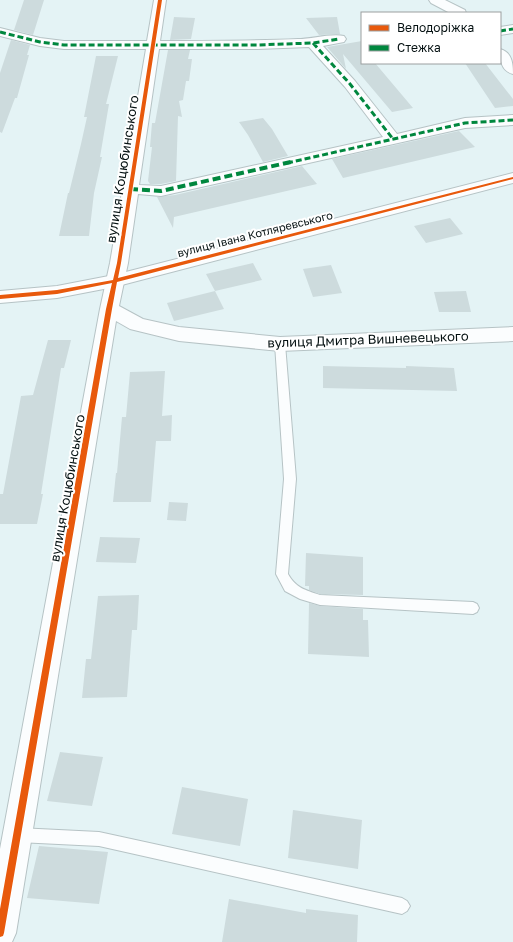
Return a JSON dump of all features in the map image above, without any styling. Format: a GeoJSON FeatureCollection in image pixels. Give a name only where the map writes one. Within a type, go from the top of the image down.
{"type":"FeatureCollection","features":[{"type":"Feature","properties":{"kind":"street","name":"вулиця Коцюбинського"},"geometry":{"type":"LineString","coordinates":[[0,934],[114,280],[119,263],[160,0]]}},
{"type":"Feature","properties":{"kind":"street"},"geometry":{"type":"LineString","coordinates":[[435,0],[458,12]]}},
{"type":"Feature","properties":{"kind":"street"},"geometry":{"type":"LineString","coordinates":[[458,0],[465,12]]}},
{"type":"Feature","properties":{"kind":"street"},"geometry":{"type":"LineString","coordinates":[[501,31],[513,29]]}},
{"type":"Feature","properties":{"kind":"street"},"geometry":{"type":"LineString","coordinates":[[0,32],[40,42],[64,45],[313,43],[339,39]]}},
{"type":"Feature","properties":{"kind":"street"},"geometry":{"type":"LineString","coordinates":[[313,43],[350,84],[393,139]]}},
{"type":"Feature","properties":{"kind":"street"},"geometry":{"type":"LineString","coordinates":[[501,54],[513,70]]}},
{"type":"Feature","properties":{"kind":"street"},"geometry":{"type":"LineString","coordinates":[[130,189],[161,191],[465,123],[513,120]]}},
{"type":"Feature","properties":{"kind":"street","name":"вулиця Івана Котляревського"},"geometry":{"type":"LineString","coordinates":[[0,297],[57,292],[114,280],[513,178]]}},
{"type":"Feature","properties":{"kind":"street","name":"вулиця Дмитра Вишневецького"},"geometry":{"type":"LineString","coordinates":[[109,309],[136,324],[179,334],[280,344],[513,334]]}},
{"type":"Feature","properties":{"kind":"lane"},"geometry":{"type":"LineString","coordinates":[[280,344],[290,478],[282,574],[289,587],[304,595],[320,600],[473,608]]}},
{"type":"Feature","properties":{"kind":"lane"},"geometry":{"type":"LineString","coordinates":[[18,834],[99,839],[402,906]]}},
{"type":"Feature","properties":{"kind":"building"},"geometry":{"type":"Polygon","coordinates":[[[24,0],[44,0],[33,35],[14,30],[24,0]]]}},
{"type":"Feature","properties":{"kind":"building"},"geometry":{"type":"Polygon","coordinates":[[[174,17],[195,18],[191,39],[170,40],[174,17]]]}},
{"type":"Feature","properties":{"kind":"building"},"geometry":{"type":"Polygon","coordinates":[[[337,17],[340,34],[319,35],[306,18],[337,17]]]}},
{"type":"Feature","properties":{"kind":"building"},"geometry":{"type":"Polygon","coordinates":[[[11,40],[30,45],[27,55],[29,55],[17,98],[15,98],[2,133],[0,132],[0,73],[11,40]]]}},
{"type":"Feature","properties":{"kind":"building"},"geometry":{"type":"Polygon","coordinates":[[[361,41],[361,64],[376,64],[413,108],[392,112],[343,54],[346,69],[327,47],[361,41]]]}},
{"type":"Feature","properties":{"kind":"building"},"geometry":{"type":"Polygon","coordinates":[[[168,50],[190,50],[188,59],[192,59],[189,81],[186,81],[183,100],[179,101],[182,117],[178,116],[176,181],[161,184],[150,184],[148,181],[152,147],[150,147],[152,123],[155,123],[168,50]]]}},
{"type":"Feature","properties":{"kind":"building"},"geometry":{"type":"Polygon","coordinates":[[[96,56],[118,56],[106,104],[109,104],[100,157],[102,157],[94,193],[89,236],[59,236],[87,117],[84,117],[96,56]]]}},
{"type":"Feature","properties":{"kind":"building"},"geometry":{"type":"Polygon","coordinates":[[[466,64],[486,64],[513,99],[513,106],[495,108],[466,64]]]}},
{"type":"Feature","properties":{"kind":"building"},"geometry":{"type":"Polygon","coordinates":[[[263,118],[272,129],[288,156],[263,162],[239,122],[263,118]]]}},
{"type":"Feature","properties":{"kind":"building"},"geometry":{"type":"Polygon","coordinates":[[[459,131],[475,147],[343,178],[332,159],[459,131]]]}},
{"type":"Feature","properties":{"kind":"building"},"geometry":{"type":"Polygon","coordinates":[[[302,166],[317,184],[174,217],[173,228],[157,197],[175,195],[302,166]]]}},
{"type":"Feature","properties":{"kind":"building"},"geometry":{"type":"Polygon","coordinates":[[[450,218],[463,234],[426,243],[414,226],[450,218]]]}},
{"type":"Feature","properties":{"kind":"building"},"geometry":{"type":"Polygon","coordinates":[[[253,263],[262,280],[215,291],[206,274],[253,263]]]}},
{"type":"Feature","properties":{"kind":"building"},"geometry":{"type":"Polygon","coordinates":[[[331,265],[342,293],[313,297],[303,269],[331,265]]]}},
{"type":"Feature","properties":{"kind":"building"},"geometry":{"type":"Polygon","coordinates":[[[215,291],[224,309],[174,321],[167,303],[215,291]]]}},
{"type":"Feature","properties":{"kind":"building"},"geometry":{"type":"Polygon","coordinates":[[[466,291],[471,312],[439,312],[434,292],[466,291]]]}},
{"type":"Feature","properties":{"kind":"building"},"geometry":{"type":"Polygon","coordinates":[[[48,340],[71,340],[64,368],[61,368],[41,494],[43,494],[37,524],[0,524],[0,494],[3,494],[21,396],[33,395],[48,340]]]}},
{"type":"Feature","properties":{"kind":"building"},"geometry":{"type":"Polygon","coordinates":[[[323,366],[406,368],[406,366],[454,368],[457,391],[323,388],[323,366]]]}},
{"type":"Feature","properties":{"kind":"building"},"geometry":{"type":"Polygon","coordinates":[[[165,371],[162,416],[172,415],[171,441],[156,441],[151,502],[113,502],[122,417],[126,417],[130,372],[165,371]]]}},
{"type":"Feature","properties":{"kind":"building"},"geometry":{"type":"Polygon","coordinates":[[[169,502],[188,503],[186,521],[167,520],[169,502]]]}},
{"type":"Feature","properties":{"kind":"building"},"geometry":{"type":"Polygon","coordinates":[[[100,537],[140,538],[136,563],[96,562],[100,537]]]}},
{"type":"Feature","properties":{"kind":"building"},"geometry":{"type":"Polygon","coordinates":[[[306,553],[363,557],[363,595],[320,594],[309,590],[309,586],[305,586],[306,553]]]}},
{"type":"Feature","properties":{"kind":"building"},"geometry":{"type":"Polygon","coordinates":[[[139,595],[137,630],[132,630],[127,697],[82,698],[86,659],[91,659],[98,596],[139,595]]]}},
{"type":"Feature","properties":{"kind":"building"},"geometry":{"type":"Polygon","coordinates":[[[309,603],[320,606],[363,609],[363,620],[368,620],[369,657],[308,654],[309,603]]]}},
{"type":"Feature","properties":{"kind":"building"},"geometry":{"type":"Polygon","coordinates":[[[60,752],[103,757],[92,806],[47,801],[60,752]]]}},
{"type":"Feature","properties":{"kind":"building"},"geometry":{"type":"Polygon","coordinates":[[[182,787],[248,799],[240,846],[172,834],[182,787]]]}},
{"type":"Feature","properties":{"kind":"building"},"geometry":{"type":"Polygon","coordinates":[[[293,810],[362,820],[358,869],[288,858],[293,810]]]}},
{"type":"Feature","properties":{"kind":"building"},"geometry":{"type":"Polygon","coordinates":[[[39,846],[108,852],[99,904],[27,898],[39,846]]]}},
{"type":"Feature","properties":{"kind":"building"},"geometry":{"type":"Polygon","coordinates":[[[229,899],[306,913],[306,909],[358,915],[357,942],[222,942],[229,899]]]}},
{"type":"Feature","properties":{"kind":"marked path"},"geometry":{"type":"LineString","coordinates":[[501,31],[513,29]]}},
{"type":"Feature","properties":{"kind":"marked path"},"geometry":{"type":"LineString","coordinates":[[0,32],[40,42],[64,45],[257,45],[313,43],[339,39]]}},
{"type":"Feature","properties":{"kind":"marked path"},"geometry":{"type":"LineString","coordinates":[[313,43],[350,84],[393,139]]}},
{"type":"Feature","properties":{"kind":"marked path"},"geometry":{"type":"LineString","coordinates":[[130,189],[161,191],[465,123],[513,120]]}},
{"type":"Feature","properties":{"kind":"cycle path"},"geometry":{"type":"LineString","coordinates":[[0,933],[109,309],[119,263],[160,0]]}},
{"type":"Feature","properties":{"kind":"cycle path"},"geometry":{"type":"LineString","coordinates":[[0,297],[57,292],[114,281],[513,178]]}}]}
